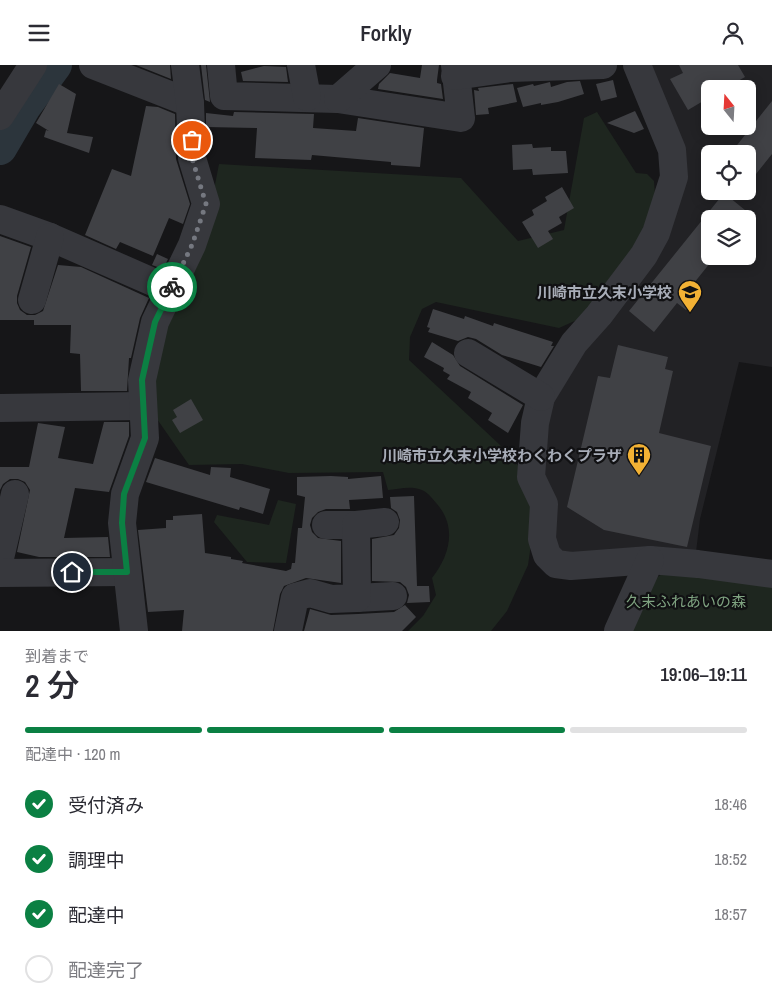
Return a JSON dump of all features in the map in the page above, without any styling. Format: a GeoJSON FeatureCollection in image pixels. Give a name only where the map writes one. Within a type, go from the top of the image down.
{"type":"FeatureCollection","features":[{"type":"Feature","properties":{"kind":"street"},"geometry":{"type":"LineString","coordinates":[[0,117],[33,65]]}},
{"type":"Feature","properties":{"kind":"street"},"geometry":{"type":"LineString","coordinates":[[93,65],[190,103]]}},
{"type":"Feature","properties":{"kind":"street"},"geometry":{"type":"LineString","coordinates":[[135,631],[122,523],[124,494],[145,438],[142,380],[155,322],[192,245],[206,204],[192,158],[190,103],[184,65]]}},
{"type":"Feature","properties":{"kind":"street"},"geometry":{"type":"LineString","coordinates":[[220,65],[224,96],[338,99],[461,118],[455,70],[603,65]]}},
{"type":"Feature","properties":{"kind":"street"},"geometry":{"type":"LineString","coordinates":[[301,65],[307,97]]}},
{"type":"Feature","properties":{"kind":"street"},"geometry":{"type":"LineString","coordinates":[[338,99],[377,65]]}},
{"type":"Feature","properties":{"kind":"street"},"geometry":{"type":"LineString","coordinates":[[637,65],[672,150],[674,177],[656,233],[644,255],[599,315],[574,343],[542,397],[535,423],[531,477],[544,504],[542,539],[547,555],[556,564],[571,566],[650,561],[698,564],[772,574]]}},
{"type":"Feature","properties":{"kind":"street"},"geometry":{"type":"LineString","coordinates":[[0,219],[50,237],[171,290]]}},
{"type":"Feature","properties":{"kind":"street"},"geometry":{"type":"LineString","coordinates":[[32,301],[50,237]]}},
{"type":"Feature","properties":{"kind":"street"},"geometry":{"type":"LineString","coordinates":[[468,353],[542,397]]}},
{"type":"Feature","properties":{"kind":"street"},"geometry":{"type":"LineString","coordinates":[[0,408],[142,406]]}},
{"type":"Feature","properties":{"kind":"street"},"geometry":{"type":"LineString","coordinates":[[0,558],[15,494]]}},
{"type":"Feature","properties":{"kind":"street"},"geometry":{"type":"LineString","coordinates":[[326,525],[386,522]]}},
{"type":"Feature","properties":{"kind":"street"},"geometry":{"type":"LineString","coordinates":[[356,525],[357,598]]}},
{"type":"Feature","properties":{"kind":"street"},"geometry":{"type":"LineString","coordinates":[[618,631],[650,561]]}},
{"type":"Feature","properties":{"kind":"street"},"geometry":{"type":"LineString","coordinates":[[0,573],[127,572]]}},
{"type":"Feature","properties":{"kind":"street"},"geometry":{"type":"LineString","coordinates":[[288,631],[295,597],[310,593],[331,599],[393,596]]}},
{"type":"Feature","properties":{"kind":"shaded area","name":"川崎市立久末小学校"},"geometry":{"type":"Polygon","coordinates":[[[649,65],[772,65],[772,367],[739,362],[700,519],[696,552],[563,555],[554,544],[540,468],[551,400],[672,221],[649,65]]]}},
{"type":"Feature","properties":{"kind":"green space"},"geometry":{"type":"Polygon","coordinates":[[[597,112],[636,173],[647,174],[654,181],[655,196],[635,251],[579,319],[559,328],[436,302],[422,309],[410,337],[409,360],[499,444],[522,470],[536,510],[528,565],[507,611],[491,631],[408,631],[423,616],[436,595],[432,578],[443,560],[449,541],[449,531],[443,513],[427,493],[415,488],[388,490],[383,472],[289,473],[242,464],[189,465],[150,409],[164,321],[201,257],[219,164],[461,178],[518,241],[564,230],[584,118],[597,112]]]}},
{"type":"Feature","properties":{"kind":"green space"},"geometry":{"type":"Polygon","coordinates":[[[278,500],[296,504],[286,563],[247,562],[214,522],[217,515],[269,525],[278,500]]]}},
{"type":"Feature","properties":{"kind":"green space","name":"久末ふれあいの森"},"geometry":{"type":"Polygon","coordinates":[[[662,574],[772,581],[772,631],[626,631],[647,584],[662,574]]]}},
{"type":"Feature","properties":{"kind":"building"},"geometry":{"type":"Polygon","coordinates":[[[136,65],[170,65],[171,79],[136,65]]]}},
{"type":"Feature","properties":{"kind":"building"},"geometry":{"type":"Polygon","coordinates":[[[201,65],[206,65],[210,102],[205,100],[201,65]]]}},
{"type":"Feature","properties":{"kind":"building"},"geometry":{"type":"Polygon","coordinates":[[[422,65],[439,65],[437,83],[441,84],[443,99],[378,89],[379,84],[390,73],[420,78],[422,65]]]}},
{"type":"Feature","properties":{"kind":"building"},"geometry":{"type":"Polygon","coordinates":[[[679,65],[738,65],[745,77],[740,80],[701,80],[701,102],[688,110],[670,79],[683,73],[679,65]]]}},
{"type":"Feature","properties":{"kind":"building"},"geometry":{"type":"Polygon","coordinates":[[[264,66],[286,67],[288,82],[243,81],[241,72],[264,66]]]}},
{"type":"Feature","properties":{"kind":"building"},"geometry":{"type":"Polygon","coordinates":[[[613,80],[617,97],[601,101],[596,84],[613,80]]]}},
{"type":"Feature","properties":{"kind":"building"},"geometry":{"type":"Polygon","coordinates":[[[580,81],[584,94],[558,102],[523,107],[517,88],[550,82],[551,87],[567,82],[580,81]]]}},
{"type":"Feature","properties":{"kind":"building"},"geometry":{"type":"Polygon","coordinates":[[[59,84],[76,94],[67,133],[93,137],[89,153],[44,137],[46,130],[49,131],[36,123],[59,84]]]}},
{"type":"Feature","properties":{"kind":"building"},"geometry":{"type":"Polygon","coordinates":[[[513,84],[517,102],[488,108],[489,114],[476,115],[474,90],[479,91],[478,88],[513,84]]]}},
{"type":"Feature","properties":{"kind":"building"},"geometry":{"type":"Polygon","coordinates":[[[772,101],[772,154],[756,174],[756,145],[737,145],[745,135],[756,135],[756,121],[772,101]]]}},
{"type":"Feature","properties":{"kind":"building"},"geometry":{"type":"Polygon","coordinates":[[[146,106],[158,107],[175,114],[176,159],[190,204],[183,224],[169,218],[153,256],[120,242],[116,249],[85,235],[112,169],[131,176],[146,106]]]}},
{"type":"Feature","properties":{"kind":"building"},"geometry":{"type":"Polygon","coordinates":[[[635,111],[644,129],[634,133],[607,123],[635,111]]]}},
{"type":"Feature","properties":{"kind":"building"},"geometry":{"type":"Polygon","coordinates":[[[234,112],[314,114],[313,128],[356,131],[358,118],[424,128],[420,167],[391,165],[391,162],[312,155],[311,160],[255,158],[257,128],[206,127],[206,113],[233,116],[234,112]]]}},
{"type":"Feature","properties":{"kind":"building"},"geometry":{"type":"Polygon","coordinates":[[[532,144],[533,148],[551,147],[551,151],[566,151],[568,173],[533,175],[532,169],[513,170],[512,145],[532,144]]]}},
{"type":"Feature","properties":{"kind":"building"},"geometry":{"type":"Polygon","coordinates":[[[562,187],[574,208],[559,217],[562,223],[548,231],[553,239],[538,248],[522,222],[534,215],[532,210],[547,201],[545,197],[562,187]]]}},
{"type":"Feature","properties":{"kind":"building"},"geometry":{"type":"Polygon","coordinates":[[[718,200],[733,200],[745,210],[710,210],[718,200]]]}},
{"type":"Feature","properties":{"kind":"building"},"geometry":{"type":"Polygon","coordinates":[[[701,222],[701,265],[708,265],[690,288],[699,295],[686,310],[677,303],[654,332],[629,311],[701,222]]]}},
{"type":"Feature","properties":{"kind":"building"},"geometry":{"type":"Polygon","coordinates":[[[0,236],[31,247],[17,296],[20,310],[27,315],[35,315],[43,311],[58,265],[81,267],[149,298],[140,318],[131,358],[129,358],[127,391],[81,391],[80,354],[70,353],[71,325],[34,325],[34,320],[0,320],[0,236]]]}},
{"type":"Feature","properties":{"kind":"building"},"geometry":{"type":"Polygon","coordinates":[[[157,254],[168,259],[163,269],[152,265],[157,254]]]}},
{"type":"Feature","properties":{"kind":"building"},"geometry":{"type":"Polygon","coordinates":[[[433,309],[464,319],[465,316],[493,326],[494,323],[553,342],[551,346],[554,346],[541,367],[502,355],[476,339],[468,337],[458,341],[428,332],[430,328],[427,327],[433,309]]]}},
{"type":"Feature","properties":{"kind":"building"},"geometry":{"type":"Polygon","coordinates":[[[432,342],[453,355],[460,366],[523,405],[508,433],[488,420],[492,413],[468,398],[471,392],[447,379],[450,375],[443,371],[444,368],[424,357],[432,342]]]}},
{"type":"Feature","properties":{"kind":"building","name":"川崎市立久末小学校わくわくプラザ"},"geometry":{"type":"Polygon","coordinates":[[[618,345],[668,357],[665,369],[673,371],[659,433],[711,446],[687,547],[604,530],[567,507],[598,376],[610,378],[618,345]]]}},
{"type":"Feature","properties":{"kind":"building"},"geometry":{"type":"Polygon","coordinates":[[[191,399],[203,420],[180,433],[172,420],[177,417],[173,410],[191,399]]]}},
{"type":"Feature","properties":{"kind":"building"},"geometry":{"type":"Polygon","coordinates":[[[104,422],[129,422],[129,436],[109,492],[75,488],[64,538],[108,537],[110,557],[39,557],[17,552],[30,490],[25,482],[18,479],[10,479],[3,484],[0,490],[0,467],[29,467],[38,423],[65,427],[58,458],[93,464],[104,422]]]}},
{"type":"Feature","properties":{"kind":"building"},"geometry":{"type":"Polygon","coordinates":[[[155,458],[210,475],[211,467],[231,468],[230,477],[270,489],[263,514],[240,507],[239,510],[146,482],[155,458]]]}},
{"type":"Feature","properties":{"kind":"building"},"geometry":{"type":"Polygon","coordinates":[[[381,476],[383,498],[349,500],[350,509],[326,509],[318,512],[312,518],[310,525],[312,532],[318,538],[341,541],[341,583],[306,578],[284,586],[280,594],[273,631],[182,631],[184,610],[148,612],[138,530],[166,528],[166,520],[173,520],[173,516],[202,514],[205,553],[231,557],[231,559],[243,561],[242,563],[286,571],[291,569],[292,563],[295,563],[298,528],[302,528],[305,497],[297,495],[297,477],[348,477],[348,479],[381,476]]]}},
{"type":"Feature","properties":{"kind":"building"},"geometry":{"type":"Polygon","coordinates":[[[414,496],[417,586],[429,586],[430,602],[407,603],[409,595],[406,587],[400,582],[372,581],[372,539],[394,535],[399,528],[400,520],[397,512],[391,508],[390,497],[414,496]]]}},
{"type":"Feature","properties":{"kind":"building"},"geometry":{"type":"Polygon","coordinates":[[[405,605],[416,617],[402,631],[304,631],[310,609],[331,615],[358,614],[394,612],[405,605]]]}},
{"type":"Feature","properties":{"kind":"waterway"},"geometry":{"type":"LineString","coordinates":[[0,148],[24,107],[55,65]]}},
{"type":"Feature","properties":{"kind":"way so far"},"geometry":{"type":"LineString","coordinates":[[172,287],[192,245],[206,204],[192,158],[192,140]]}},
{"type":"Feature","properties":{"kind":"place","name":"川崎市立久末小学校"},"geometry":{"type":"Point","coordinates":[690,313]}},
{"type":"Feature","properties":{"kind":"place","name":"川崎市立久末小学校わくわくプラザ"},"geometry":{"type":"Point","coordinates":[639,476]}},
{"type":"Feature","properties":{"kind":"route"},"geometry":{"type":"LineString","coordinates":[[72,572],[127,572],[122,523],[124,494],[145,438],[142,380],[155,322],[172,287]]}}]}
